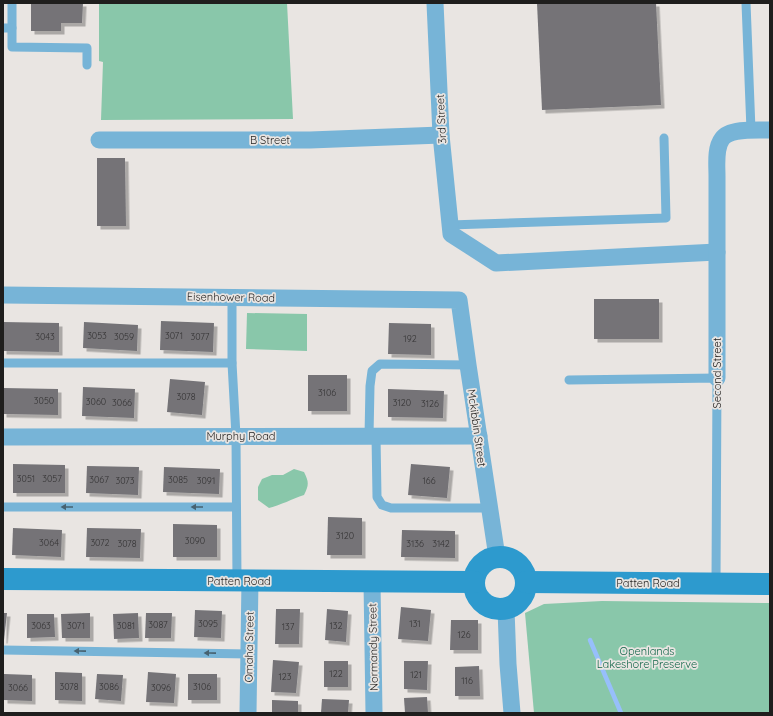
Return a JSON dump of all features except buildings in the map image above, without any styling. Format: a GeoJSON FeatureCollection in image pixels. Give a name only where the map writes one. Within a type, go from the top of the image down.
{"type":"FeatureCollection","features":[{"type":"Feature","properties":{"kind":"street","name":"3rd Street"},"geometry":{"type":"LineString","coordinates":[[435,3],[441,135],[450,230]]}},
{"type":"Feature","properties":{"kind":"street"},"geometry":{"type":"LineString","coordinates":[[751,130],[770,130]]}},
{"type":"Feature","properties":{"kind":"street","name":"Second Street"},"geometry":{"type":"LineString","coordinates":[[717,378],[716,162],[722,138],[732,132],[751,130]]}},
{"type":"Feature","properties":{"kind":"street","name":"B Street"},"geometry":{"type":"LineString","coordinates":[[99,140],[310,140],[441,135]]}},
{"type":"Feature","properties":{"kind":"street"},"geometry":{"type":"LineString","coordinates":[[450,230],[496,263],[717,252]]}},
{"type":"Feature","properties":{"kind":"street","name":"Eisenhower Road"},"geometry":{"type":"LineString","coordinates":[[3,295],[459,300]]}},
{"type":"Feature","properties":{"kind":"street","name":"Mckibbin Street"},"geometry":{"type":"LineString","coordinates":[[459,300],[497,557]]}},
{"type":"Feature","properties":{"kind":"street","name":"Murphy Road"},"geometry":{"type":"LineString","coordinates":[[3,437],[478,436]]}},
{"type":"Feature","properties":{"kind":"street"},"geometry":{"type":"LineString","coordinates":[[497,557],[505,557],[513,560],[520,566],[524,573],[526,582],[525,591],[521,599],[506,609],[488,607],[477,595],[474,587],[474,579],[482,564],[497,557]]}},
{"type":"Feature","properties":{"kind":"street","name":"Patten Road"},"geometry":{"type":"LineString","coordinates":[[3,579],[474,582]]}},
{"type":"Feature","properties":{"kind":"street","name":"Omaha Street"},"geometry":{"type":"LineString","coordinates":[[244,581],[249,654],[248,713]]}},
{"type":"Feature","properties":{"kind":"street","name":"Normandy Street"},"geometry":{"type":"LineString","coordinates":[[372,582],[374,713]]}},
{"type":"Feature","properties":{"kind":"street","name":"Patten Road"},"geometry":{"type":"LineString","coordinates":[[526,582],[770,584]]}},
{"type":"Feature","properties":{"kind":"street"},"geometry":{"type":"LineString","coordinates":[[506,609],[512,713]]}},
{"type":"Feature","properties":{"kind":"lane"},"geometry":{"type":"LineString","coordinates":[[12,3],[8,28],[12,47],[87,48],[87,65]]}},
{"type":"Feature","properties":{"kind":"lane"},"geometry":{"type":"LineString","coordinates":[[746,3],[751,130]]}},
{"type":"Feature","properties":{"kind":"lane"},"geometry":{"type":"LineString","coordinates":[[450,230],[666,218],[664,138]]}},
{"type":"Feature","properties":{"kind":"lane"},"geometry":{"type":"LineString","coordinates":[[232,297],[232,363],[236,436],[236,507],[244,581]]}},
{"type":"Feature","properties":{"kind":"lane"},"geometry":{"type":"LineString","coordinates":[[3,363],[232,363]]}},
{"type":"Feature","properties":{"kind":"lane"},"geometry":{"type":"LineString","coordinates":[[468,365],[380,364],[372,371],[370,386],[377,497],[382,505],[391,508],[489,508]]}},
{"type":"Feature","properties":{"kind":"lane"},"geometry":{"type":"LineString","coordinates":[[569,380],[717,378]]}},
{"type":"Feature","properties":{"kind":"lane","name":"Second Street"},"geometry":{"type":"LineString","coordinates":[[716,584],[717,378]]}},
{"type":"Feature","properties":{"kind":"lane"},"geometry":{"type":"LineString","coordinates":[[3,507],[236,507]]}},
{"type":"Feature","properties":{"kind":"lane"},"geometry":{"type":"LineString","coordinates":[[3,650],[249,654]]}},
{"type":"Feature","properties":{"kind":"green space"},"geometry":{"type":"Polygon","coordinates":[[[99,3],[287,3],[293,119],[101,120],[103,62],[99,61],[99,3]]]}},
{"type":"Feature","properties":{"kind":"green space"},"geometry":{"type":"Polygon","coordinates":[[[247,313],[307,314],[307,351],[246,349],[247,313]]]}},
{"type":"Feature","properties":{"kind":"green space"},"geometry":{"type":"Polygon","coordinates":[[[294,469],[304,472],[307,478],[308,486],[304,495],[269,508],[258,500],[258,487],[262,479],[272,475],[283,475],[294,469]]]}},
{"type":"Feature","properties":{"kind":"green space","name":"Openlands Lakeshore Preserve"},"geometry":{"type":"Polygon","coordinates":[[[602,601],[770,603],[770,713],[534,713],[525,613],[544,604],[602,601]]]}},
{"type":"Feature","properties":{"kind":"waterway"},"geometry":{"type":"LineString","coordinates":[[590,640],[621,713]]}}]}
